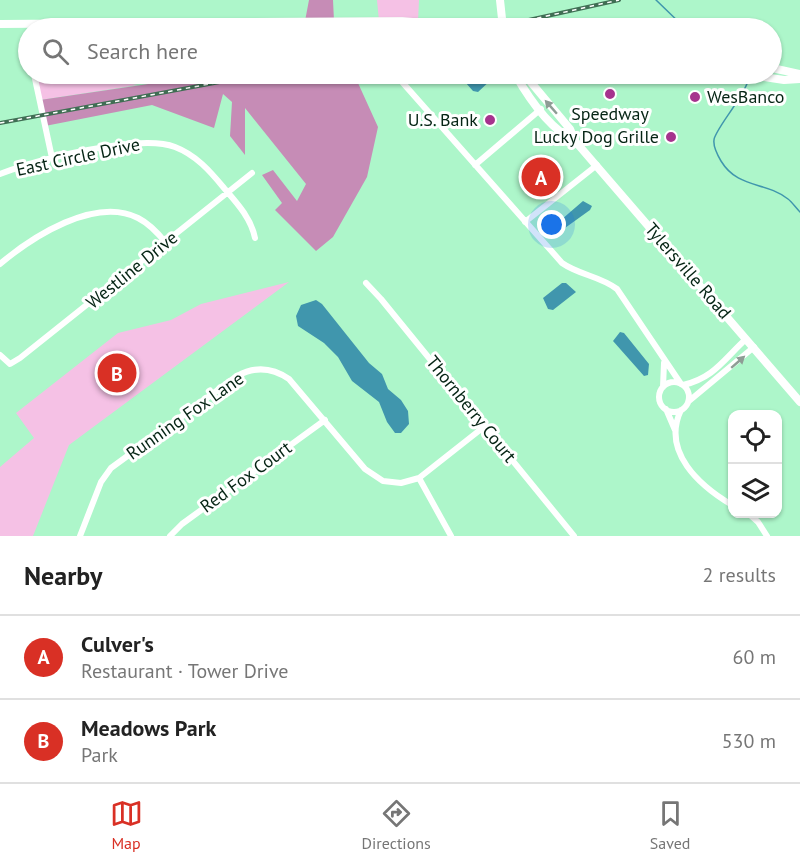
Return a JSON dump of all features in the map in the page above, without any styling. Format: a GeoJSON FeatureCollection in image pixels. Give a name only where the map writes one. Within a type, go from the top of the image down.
{"type":"FeatureCollection","features":[{"type":"Feature","properties":{"kind":"main road"},"geometry":{"type":"LineString","coordinates":[[500,0],[502,18]]}},
{"type":"Feature","properties":{"kind":"main road"},"geometry":{"type":"LineString","coordinates":[[0,24],[18,25]]}},
{"type":"Feature","properties":{"kind":"main road"},"geometry":{"type":"LineString","coordinates":[[782,70],[800,74]]}},
{"type":"Feature","properties":{"kind":"main road"},"geometry":{"type":"LineString","coordinates":[[782,80],[800,79]]}},
{"type":"Feature","properties":{"kind":"main road","name":"Tylersville Road"},"geometry":{"type":"LineString","coordinates":[[522,84],[563,135],[575,141]]}},
{"type":"Feature","properties":{"kind":"main road","name":"Tylersville Road"},"geometry":{"type":"LineString","coordinates":[[533,84],[570,129],[575,141],[800,402]]}},
{"type":"Feature","properties":{"kind":"street"},"geometry":{"type":"LineString","coordinates":[[36,84],[52,158]]}},
{"type":"Feature","properties":{"kind":"street"},"geometry":{"type":"LineString","coordinates":[[404,84],[568,267],[603,279],[617,289],[664,362],[688,392],[688,401]]}},
{"type":"Feature","properties":{"kind":"street"},"geometry":{"type":"LineString","coordinates":[[475,165],[541,109]]}},
{"type":"Feature","properties":{"kind":"street","name":"East Circle Drive"},"geometry":{"type":"LineString","coordinates":[[0,174],[52,158],[137,142],[167,144],[198,159],[250,222],[255,238]]}},
{"type":"Feature","properties":{"kind":"street"},"geometry":{"type":"LineString","coordinates":[[527,224],[597,165]]}},
{"type":"Feature","properties":{"kind":"street","name":"Westline Drive"},"geometry":{"type":"LineString","coordinates":[[0,355],[10,364],[252,173]]}},
{"type":"Feature","properties":{"kind":"street"},"geometry":{"type":"LineString","coordinates":[[0,264],[47,231],[79,218],[106,213],[124,213],[138,218],[166,243]]}},
{"type":"Feature","properties":{"kind":"street","name":"Thornberry Court"},"geometry":{"type":"LineString","coordinates":[[366,283],[574,536]]}},
{"type":"Feature","properties":{"kind":"street"},"geometry":{"type":"LineString","coordinates":[[663,387],[672,382],[697,383],[711,375],[746,339]]}},
{"type":"Feature","properties":{"kind":"street"},"geometry":{"type":"LineString","coordinates":[[675,430],[681,410],[688,401],[754,347]]}},
{"type":"Feature","properties":{"kind":"street"},"geometry":{"type":"LineString","coordinates":[[664,362],[663,387],[659,399],[675,430],[681,457],[693,476],[711,493],[728,503]]}},
{"type":"Feature","properties":{"kind":"street","name":"Running Fox Lane"},"geometry":{"type":"LineString","coordinates":[[80,536],[101,482],[111,468],[241,374],[262,369],[282,374],[298,388],[364,468],[375,477],[392,483],[419,478]]}},
{"type":"Feature","properties":{"kind":"street"},"geometry":{"type":"LineString","coordinates":[[666,409],[681,410]]}},
{"type":"Feature","properties":{"kind":"street","name":"Red Fox Court"},"geometry":{"type":"LineString","coordinates":[[170,536],[182,524],[325,420]]}},
{"type":"Feature","properties":{"kind":"street"},"geometry":{"type":"LineString","coordinates":[[451,536],[419,478],[485,426]]}},
{"type":"Feature","properties":{"kind":"street"},"geometry":{"type":"LineString","coordinates":[[755,518],[768,536]]}},
{"type":"Feature","properties":{"kind":"shaded area"},"geometry":{"type":"Polygon","coordinates":[[[309,0],[333,0],[334,18],[306,18],[309,0]]]}},
{"type":"Feature","properties":{"kind":"shaded area"},"geometry":{"type":"Polygon","coordinates":[[[377,0],[419,0],[418,18],[379,18],[377,0]]]}},
{"type":"Feature","properties":{"kind":"shaded area"},"geometry":{"type":"Polygon","coordinates":[[[36,84],[138,85],[40,100],[36,84]]]}},
{"type":"Feature","properties":{"kind":"shaded area"},"geometry":{"type":"Polygon","coordinates":[[[148,84],[358,84],[378,127],[367,177],[333,237],[316,251],[275,210],[282,203],[262,175],[273,170],[297,201],[306,184],[245,108],[245,155],[230,136],[232,102],[223,94],[214,128],[152,105],[45,126],[40,100],[148,84]]]}},
{"type":"Feature","properties":{"kind":"shaded area"},"geometry":{"type":"Polygon","coordinates":[[[289,282],[69,445],[33,536],[0,536],[0,467],[34,438],[16,413],[118,333],[171,320],[201,304],[289,282]]]}},
{"type":"Feature","properties":{"kind":"water"},"geometry":{"type":"Polygon","coordinates":[[[467,84],[487,84],[478,92],[473,91],[467,84]]]}},
{"type":"Feature","properties":{"kind":"water"},"geometry":{"type":"Polygon","coordinates":[[[583,201],[592,206],[590,210],[558,233],[554,226],[583,201]]]}},
{"type":"Feature","properties":{"kind":"water"},"geometry":{"type":"Polygon","coordinates":[[[562,283],[566,283],[576,292],[553,310],[548,309],[543,298],[562,283]]]}},
{"type":"Feature","properties":{"kind":"water"},"geometry":{"type":"Polygon","coordinates":[[[316,300],[322,304],[369,363],[382,374],[388,389],[401,400],[408,411],[409,424],[401,433],[395,433],[387,422],[379,402],[352,381],[338,357],[324,343],[298,326],[296,316],[301,305],[316,300]]]}},
{"type":"Feature","properties":{"kind":"water"},"geometry":{"type":"Polygon","coordinates":[[[620,332],[624,333],[649,364],[648,375],[644,376],[613,341],[620,332]]]}},
{"type":"Feature","properties":{"kind":"waterway"},"geometry":{"type":"LineString","coordinates":[[656,0],[675,18]]}},
{"type":"Feature","properties":{"kind":"waterway"},"geometry":{"type":"LineString","coordinates":[[747,84],[715,136],[716,151],[721,161],[735,176],[779,193],[790,200],[800,212]]}},
{"type":"Feature","properties":{"kind":"railway"},"geometry":{"type":"LineString","coordinates":[[538,18],[619,0]]}},
{"type":"Feature","properties":{"kind":"railway"},"geometry":{"type":"LineString","coordinates":[[0,123],[209,84]]}},
{"type":"Feature","properties":{"kind":"place","name":"Speedway"},"geometry":{"type":"Point","coordinates":[610,94]}},
{"type":"Feature","properties":{"kind":"place","name":"WesBanco"},"geometry":{"type":"Point","coordinates":[695,97]}},
{"type":"Feature","properties":{"kind":"place","name":"U.S. Bank"},"geometry":{"type":"Point","coordinates":[490,120]}},
{"type":"Feature","properties":{"kind":"place","name":"Lucky Dog Grille"},"geometry":{"type":"Point","coordinates":[671,137]}},
{"type":"Feature","properties":{"kind":"place","name":"Culver's"},"geometry":{"type":"Point","coordinates":[541,177]}},
{"type":"Feature","properties":{"kind":"place","name":"Meadows Park"},"geometry":{"type":"Point","coordinates":[117,373]}}]}
